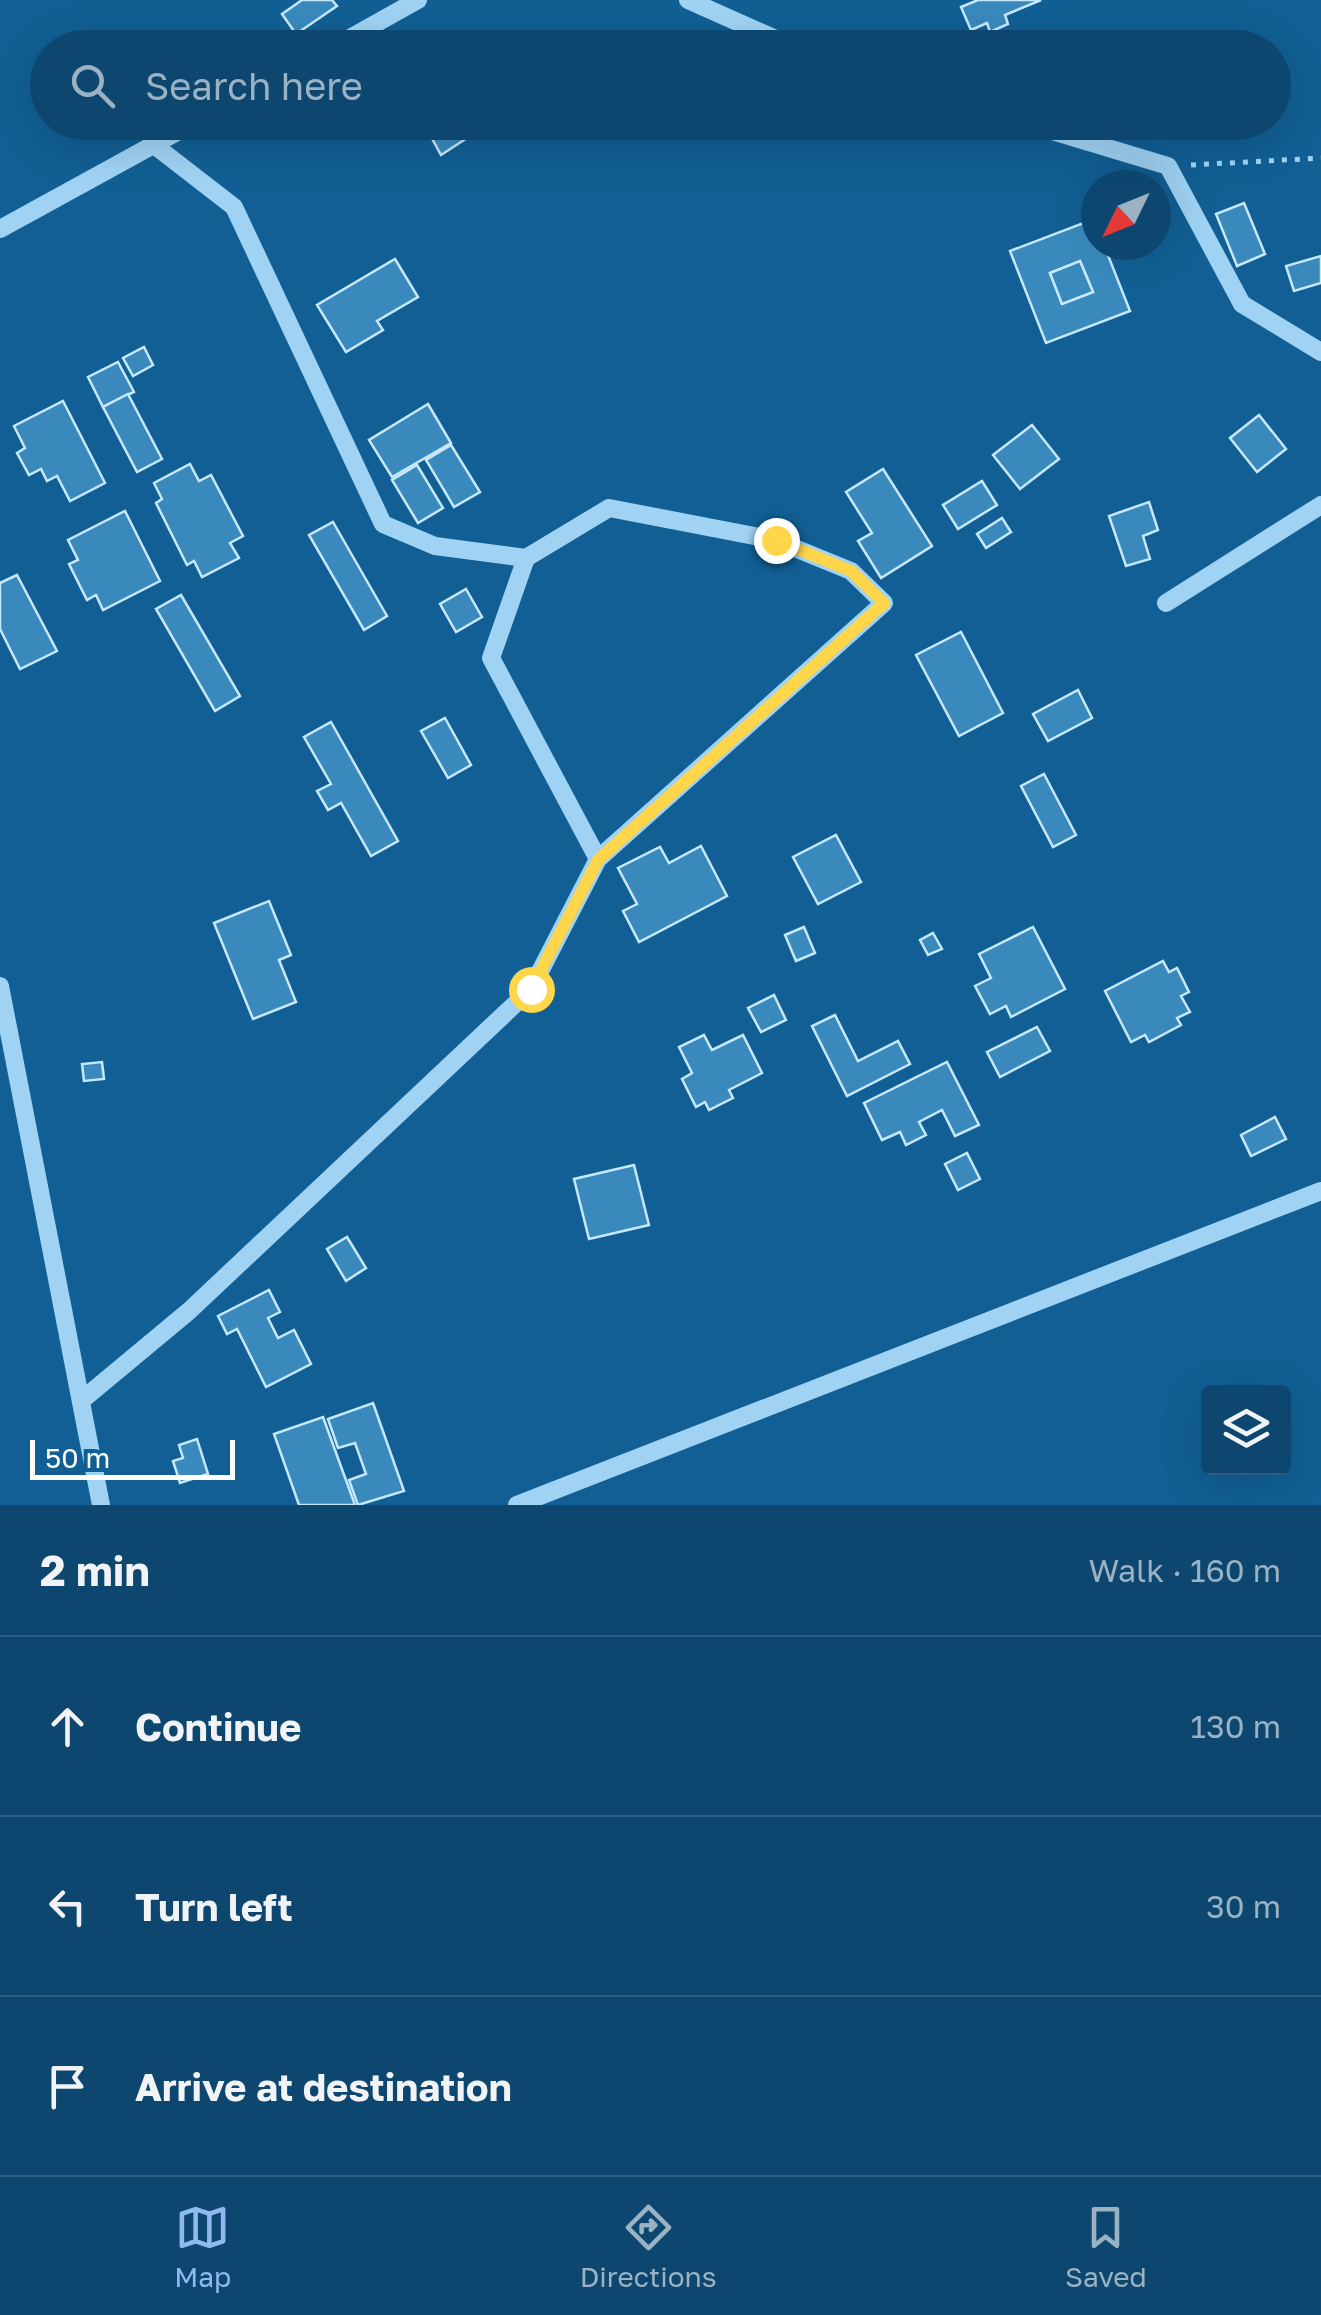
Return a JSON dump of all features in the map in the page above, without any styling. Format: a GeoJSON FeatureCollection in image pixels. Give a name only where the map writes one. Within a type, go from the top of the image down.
{"type":"FeatureCollection","features":[{"type":"Feature","properties":{"kind":"street"},"geometry":{"type":"LineString","coordinates":[[364,30],[418,0]]}},
{"type":"Feature","properties":{"kind":"street"},"geometry":{"type":"LineString","coordinates":[[688,0],[756,30]]}},
{"type":"Feature","properties":{"kind":"street"},"geometry":{"type":"LineString","coordinates":[[0,229],[163,140]]}},
{"type":"Feature","properties":{"kind":"street"},"geometry":{"type":"LineString","coordinates":[[1082,140],[1168,166],[1242,304],[1321,352]]}},
{"type":"Feature","properties":{"kind":"street"},"geometry":{"type":"LineString","coordinates":[[82,1400],[189,1311],[531,989],[598,860],[884,603],[851,571],[776,540],[609,508],[526,558],[435,546],[382,524],[234,207],[154,145]]}},
{"type":"Feature","properties":{"kind":"street"},"geometry":{"type":"LineString","coordinates":[[1166,603],[1321,505]]}},
{"type":"Feature","properties":{"kind":"street"},"geometry":{"type":"LineString","coordinates":[[526,558],[491,658],[598,860]]}},
{"type":"Feature","properties":{"kind":"street"},"geometry":{"type":"LineString","coordinates":[[0,986],[101,1505]]}},
{"type":"Feature","properties":{"kind":"street"},"geometry":{"type":"LineString","coordinates":[[517,1505],[1321,1191]]}},
{"type":"Feature","properties":{"kind":"path"},"geometry":{"type":"LineString","coordinates":[[1168,166],[1321,158]]}},
{"type":"Feature","properties":{"kind":"building"},"geometry":{"type":"Polygon","coordinates":[[[302,0],[332,0],[337,6],[302,30],[293,30],[282,14],[302,0]]]}},
{"type":"Feature","properties":{"kind":"building"},"geometry":{"type":"Polygon","coordinates":[[[978,0],[1041,0],[1005,15],[1008,24],[994,30],[989,30],[987,23],[971,30],[961,7],[978,0]]]}},
{"type":"Feature","properties":{"kind":"building"},"geometry":{"type":"Polygon","coordinates":[[[433,140],[464,140],[441,155],[433,140]]]}},
{"type":"Feature","properties":{"kind":"building"},"geometry":{"type":"Polygon","coordinates":[[[1244,203],[1265,254],[1237,266],[1216,214],[1244,203]]]}},
{"type":"Feature","properties":{"kind":"building"},"geometry":{"type":"Polygon","coordinates":[[[1081,224],[1081,260],[1110,260],[1130,311],[1046,343],[1010,251],[1081,224]],[[1080,261],[1050,273],[1062,304],[1093,292],[1080,261]]]}},
{"type":"Feature","properties":{"kind":"building"},"geometry":{"type":"Polygon","coordinates":[[[1321,256],[1321,283],[1294,291],[1286,266],[1321,256]]]}},
{"type":"Feature","properties":{"kind":"building"},"geometry":{"type":"Polygon","coordinates":[[[395,259],[418,297],[377,321],[383,330],[346,352],[317,305],[395,259]]]}},
{"type":"Feature","properties":{"kind":"building"},"geometry":{"type":"Polygon","coordinates":[[[1080,261],[1093,292],[1062,304],[1050,273],[1080,261]]]}},
{"type":"Feature","properties":{"kind":"building"},"geometry":{"type":"Polygon","coordinates":[[[144,347],[153,365],[133,376],[123,358],[144,347]]]}},
{"type":"Feature","properties":{"kind":"building"},"geometry":{"type":"Polygon","coordinates":[[[118,362],[134,392],[103,407],[88,377],[118,362]]]}},
{"type":"Feature","properties":{"kind":"building"},"geometry":{"type":"Polygon","coordinates":[[[128,394],[162,459],[137,472],[103,407],[128,394]]]}},
{"type":"Feature","properties":{"kind":"building"},"geometry":{"type":"Polygon","coordinates":[[[63,401],[105,483],[70,501],[57,476],[47,481],[41,469],[29,475],[17,453],[25,448],[14,426],[63,401]]]}},
{"type":"Feature","properties":{"kind":"building"},"geometry":{"type":"Polygon","coordinates":[[[428,404],[451,443],[392,477],[369,440],[428,404]]]}},
{"type":"Feature","properties":{"kind":"building"},"geometry":{"type":"Polygon","coordinates":[[[1259,415],[1286,449],[1257,472],[1230,438],[1259,415]]]}},
{"type":"Feature","properties":{"kind":"building"},"geometry":{"type":"Polygon","coordinates":[[[1032,425],[1059,459],[1020,489],[993,455],[1032,425]]]}},
{"type":"Feature","properties":{"kind":"building"},"geometry":{"type":"Polygon","coordinates":[[[451,445],[480,492],[454,507],[426,460],[451,445]]]}},
{"type":"Feature","properties":{"kind":"building"},"geometry":{"type":"Polygon","coordinates":[[[190,464],[199,481],[211,475],[243,536],[230,543],[239,558],[202,577],[194,561],[187,565],[156,503],[162,499],[154,483],[190,464]]]}},
{"type":"Feature","properties":{"kind":"building"},"geometry":{"type":"Polygon","coordinates":[[[417,465],[443,508],[418,523],[392,480],[417,465]]]}},
{"type":"Feature","properties":{"kind":"building"},"geometry":{"type":"Polygon","coordinates":[[[883,469],[932,546],[881,578],[858,541],[872,533],[846,492],[883,469]]]}},
{"type":"Feature","properties":{"kind":"building"},"geometry":{"type":"Polygon","coordinates":[[[982,481],[997,505],[958,529],[943,505],[982,481]]]}},
{"type":"Feature","properties":{"kind":"building"},"geometry":{"type":"Polygon","coordinates":[[[1149,502],[1158,530],[1143,536],[1150,559],[1126,566],[1109,516],[1149,502]]]}},
{"type":"Feature","properties":{"kind":"building"},"geometry":{"type":"Polygon","coordinates":[[[125,511],[160,581],[103,610],[96,595],[87,600],[69,564],[78,560],[68,540],[125,511]]]}},
{"type":"Feature","properties":{"kind":"building"},"geometry":{"type":"Polygon","coordinates":[[[1002,518],[1011,532],[986,548],[977,534],[1002,518]]]}},
{"type":"Feature","properties":{"kind":"building"},"geometry":{"type":"Polygon","coordinates":[[[333,522],[387,616],[364,630],[309,535],[333,522]]]}},
{"type":"Feature","properties":{"kind":"building"},"geometry":{"type":"Polygon","coordinates":[[[17,575],[57,651],[20,669],[0,629],[0,583],[17,575]]]}},
{"type":"Feature","properties":{"kind":"building"},"geometry":{"type":"Polygon","coordinates":[[[466,589],[482,617],[456,632],[440,604],[466,589]]]}},
{"type":"Feature","properties":{"kind":"building"},"geometry":{"type":"Polygon","coordinates":[[[181,595],[240,696],[215,711],[156,609],[181,595]]]}},
{"type":"Feature","properties":{"kind":"building"},"geometry":{"type":"Polygon","coordinates":[[[961,632],[1003,713],[959,736],[916,655],[961,632]]]}},
{"type":"Feature","properties":{"kind":"building"},"geometry":{"type":"Polygon","coordinates":[[[1078,690],[1092,718],[1048,741],[1033,714],[1078,690]]]}},
{"type":"Feature","properties":{"kind":"building"},"geometry":{"type":"Polygon","coordinates":[[[445,718],[471,765],[448,778],[421,731],[445,718]]]}},
{"type":"Feature","properties":{"kind":"building"},"geometry":{"type":"Polygon","coordinates":[[[331,722],[398,841],[371,856],[341,803],[328,810],[317,791],[331,784],[304,737],[331,722]]]}},
{"type":"Feature","properties":{"kind":"building"},"geometry":{"type":"Polygon","coordinates":[[[1044,774],[1076,835],[1053,847],[1021,786],[1044,774]]]}},
{"type":"Feature","properties":{"kind":"building"},"geometry":{"type":"Polygon","coordinates":[[[836,835],[861,882],[818,904],[793,857],[836,835]]]}},
{"type":"Feature","properties":{"kind":"building"},"geometry":{"type":"Polygon","coordinates":[[[701,846],[727,896],[639,942],[623,911],[637,904],[618,868],[660,847],[669,863],[701,846]]]}},
{"type":"Feature","properties":{"kind":"building"},"geometry":{"type":"Polygon","coordinates":[[[269,901],[291,955],[279,960],[296,1002],[253,1019],[214,923],[269,901]]]}},
{"type":"Feature","properties":{"kind":"building"},"geometry":{"type":"Polygon","coordinates":[[[804,927],[815,953],[796,961],[785,935],[804,927]]]}},
{"type":"Feature","properties":{"kind":"building"},"geometry":{"type":"Polygon","coordinates":[[[1033,927],[1065,989],[1011,1017],[1006,1006],[990,1014],[975,986],[991,978],[979,954],[1033,927]]]}},
{"type":"Feature","properties":{"kind":"building"},"geometry":{"type":"Polygon","coordinates":[[[933,933],[942,949],[928,955],[920,940],[933,933]]]}},
{"type":"Feature","properties":{"kind":"building"},"geometry":{"type":"Polygon","coordinates":[[[1163,961],[1169,972],[1177,968],[1189,992],[1181,996],[1190,1012],[1177,1018],[1181,1025],[1149,1042],[1145,1035],[1131,1042],[1105,991],[1163,961]]]}},
{"type":"Feature","properties":{"kind":"building"},"geometry":{"type":"Polygon","coordinates":[[[774,995],[786,1020],[761,1032],[748,1008],[774,995]]]}},
{"type":"Feature","properties":{"kind":"building"},"geometry":{"type":"Polygon","coordinates":[[[835,1015],[858,1061],[898,1041],[910,1064],[847,1096],[812,1026],[835,1015]]]}},
{"type":"Feature","properties":{"kind":"building"},"geometry":{"type":"Polygon","coordinates":[[[1037,1027],[1050,1051],[1000,1077],[987,1052],[1037,1027]]]}},
{"type":"Feature","properties":{"kind":"building"},"geometry":{"type":"Polygon","coordinates":[[[704,1035],[712,1050],[743,1035],[762,1073],[729,1090],[733,1098],[709,1110],[705,1102],[696,1107],[682,1079],[692,1073],[679,1047],[704,1035]]]}},
{"type":"Feature","properties":{"kind":"building"},"geometry":{"type":"Polygon","coordinates":[[[102,1062],[104,1079],[84,1081],[82,1064],[102,1062]]]}},
{"type":"Feature","properties":{"kind":"building"},"geometry":{"type":"Polygon","coordinates":[[[947,1062],[979,1125],[955,1136],[942,1110],[919,1122],[926,1135],[906,1145],[900,1132],[882,1140],[864,1103],[947,1062]]]}},
{"type":"Feature","properties":{"kind":"building"},"geometry":{"type":"Polygon","coordinates":[[[1275,1117],[1286,1139],[1251,1156],[1241,1135],[1275,1117]]]}},
{"type":"Feature","properties":{"kind":"building"},"geometry":{"type":"Polygon","coordinates":[[[967,1153],[980,1179],[958,1190],[945,1164],[967,1153]]]}},
{"type":"Feature","properties":{"kind":"building"},"geometry":{"type":"Polygon","coordinates":[[[634,1165],[649,1225],[589,1239],[574,1179],[634,1165]]]}},
{"type":"Feature","properties":{"kind":"building"},"geometry":{"type":"Polygon","coordinates":[[[347,1237],[366,1268],[346,1281],[327,1249],[347,1237]]]}},
{"type":"Feature","properties":{"kind":"building"},"geometry":{"type":"Polygon","coordinates":[[[269,1290],[280,1312],[268,1318],[278,1338],[294,1330],[311,1364],[266,1387],[237,1329],[227,1334],[218,1316],[269,1290]]]}},
{"type":"Feature","properties":{"kind":"building"},"geometry":{"type":"Polygon","coordinates":[[[373,1403],[404,1491],[358,1505],[349,1480],[366,1474],[355,1443],[338,1448],[328,1419],[373,1403]]]}},
{"type":"Feature","properties":{"kind":"building"},"geometry":{"type":"Polygon","coordinates":[[[323,1417],[355,1505],[299,1505],[274,1434],[323,1417]]]}},
{"type":"Feature","properties":{"kind":"building"},"geometry":{"type":"Polygon","coordinates":[[[197,1439],[208,1474],[180,1483],[173,1461],[183,1458],[179,1445],[197,1439]]]}},
{"type":"Feature","properties":{"kind":"route"},"geometry":{"type":"LineString","coordinates":[[531,989],[598,860],[884,603],[851,571],[776,540]]}}]}
